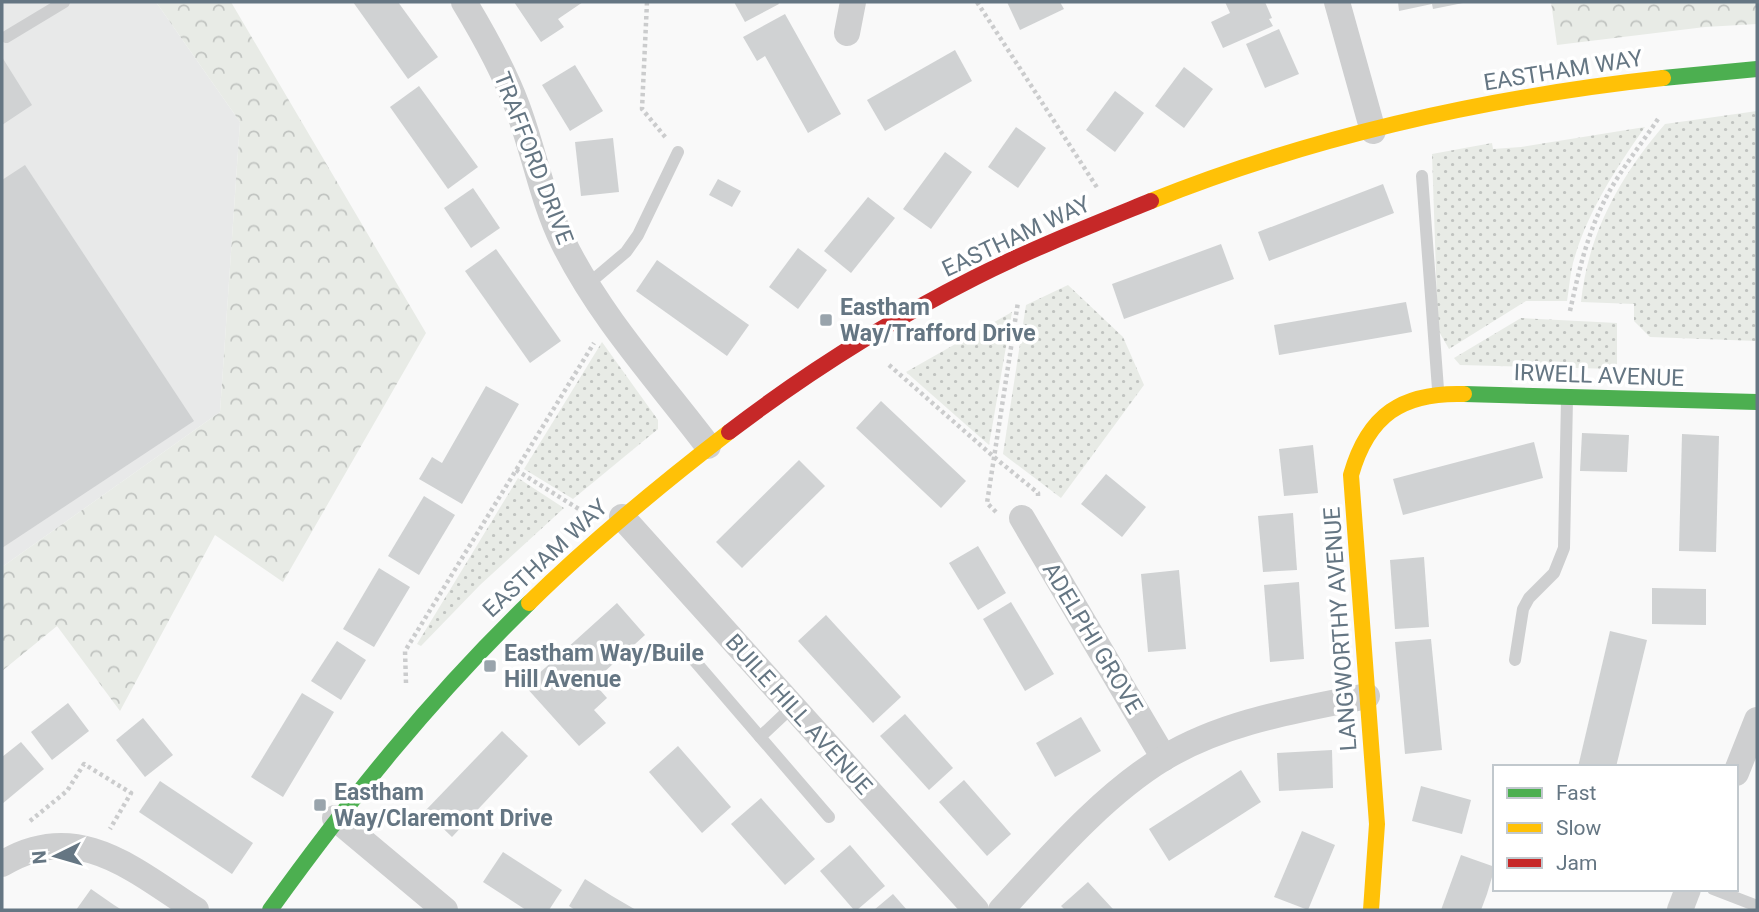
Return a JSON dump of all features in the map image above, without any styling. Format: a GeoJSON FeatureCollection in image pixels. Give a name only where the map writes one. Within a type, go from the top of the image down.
{"type":"FeatureCollection","features":[{"type":"Feature","properties":{"kind":"street","name":"TRAFFORD DRIVE"},"geometry":{"type":"LineString","coordinates":[[464,2],[503,72],[518,107],[544,194],[563,241],[587,285],[609,318],[708,446]]}},
{"type":"Feature","properties":{"kind":"street"},"geometry":{"type":"LineString","coordinates":[[848,33],[853,2]]}},
{"type":"Feature","properties":{"kind":"street"},"geometry":{"type":"LineString","coordinates":[[1337,2],[1373,131]]}},
{"type":"Feature","properties":{"kind":"street","name":"EASTHAM WAY"},"geometry":{"type":"LineString","coordinates":[[270,910],[335,818],[432,702],[499,630],[616,522],[708,446],[832,360],[943,295],[1038,249],[1115,216],[1244,167],[1373,131],[1506,100],[1559,91],[1692,74],[1757,69]]}},
{"type":"Feature","properties":{"kind":"street","name":"IRWELL AVENUE"},"geometry":{"type":"LineString","coordinates":[[1439,393],[1757,402]]}},
{"type":"Feature","properties":{"kind":"street","name":"LANGWORTHY AVENUE"},"geometry":{"type":"LineString","coordinates":[[1371,910],[1377,824],[1351,475],[1356,454],[1368,430],[1380,416],[1414,399],[1439,393]]}},
{"type":"Feature","properties":{"kind":"street","name":"ADELPHI GROVE"},"geometry":{"type":"LineString","coordinates":[[1021,514],[1164,758]]}},
{"type":"Feature","properties":{"kind":"street","name":"BUILE HILL AVENUE"},"geometry":{"type":"LineString","coordinates":[[616,522],[792,707],[976,910]]}},
{"type":"Feature","properties":{"kind":"street"},"geometry":{"type":"LineString","coordinates":[[1001,910],[1052,854],[1110,799],[1164,758],[1241,725],[1367,696]]}},
{"type":"Feature","properties":{"kind":"street"},"geometry":{"type":"LineString","coordinates":[[1738,768],[1757,720]]}},
{"type":"Feature","properties":{"kind":"street"},"geometry":{"type":"LineString","coordinates":[[335,818],[445,910]]}},
{"type":"Feature","properties":{"kind":"street"},"geometry":{"type":"LineString","coordinates":[[7,861],[32,849],[54,845],[98,851],[117,859],[196,910]]}},
{"type":"Feature","properties":{"kind":"street"},"geometry":{"type":"LineString","coordinates":[[1680,910],[1687,891]]}},
{"type":"Feature","properties":{"kind":"lane"},"geometry":{"type":"LineString","coordinates":[[6,37],[64,2]]}},
{"type":"Feature","properties":{"kind":"lane"},"geometry":{"type":"LineString","coordinates":[[587,285],[626,252],[638,235],[678,152]]}},
{"type":"Feature","properties":{"kind":"lane"},"geometry":{"type":"LineString","coordinates":[[1422,176],[1439,393]]}},
{"type":"Feature","properties":{"kind":"lane"},"geometry":{"type":"LineString","coordinates":[[1515,660],[1523,609],[1529,598],[1554,573],[1564,548],[1567,397]]}},
{"type":"Feature","properties":{"kind":"lane"},"geometry":{"type":"LineString","coordinates":[[687,652],[829,817]]}},
{"type":"Feature","properties":{"kind":"lane"},"geometry":{"type":"LineString","coordinates":[[760,737],[792,707]]}},
{"type":"Feature","properties":{"kind":"lane"},"geometry":{"type":"LineString","coordinates":[[1718,891],[1757,906]]}},
{"type":"Feature","properties":{"kind":"path"},"geometry":{"type":"LineString","coordinates":[[647,2],[642,110],[678,152]]}},
{"type":"Feature","properties":{"kind":"path"},"geometry":{"type":"LineString","coordinates":[[976,2],[1115,216]]}},
{"type":"Feature","properties":{"kind":"path"},"geometry":{"type":"LineString","coordinates":[[1570,311],[1579,266],[1591,230],[1609,192],[1658,119]]}},
{"type":"Feature","properties":{"kind":"path"},"geometry":{"type":"LineString","coordinates":[[863,341],[994,457],[1038,492],[1021,514],[987,503],[994,457],[1018,302]]}},
{"type":"Feature","properties":{"kind":"path"},"geometry":{"type":"LineString","coordinates":[[406,733],[405,651],[609,318]]}},
{"type":"Feature","properties":{"kind":"path"},"geometry":{"type":"LineString","coordinates":[[516,470],[616,522]]}},
{"type":"Feature","properties":{"kind":"path"},"geometry":{"type":"LineString","coordinates":[[7,861],[18,832],[67,791],[84,764],[131,793],[98,851]]}},
{"type":"Feature","properties":{"kind":"shaded area"},"geometry":{"type":"Polygon","coordinates":[[[2,2],[156,2],[240,122],[220,412],[2,567],[2,2]]]}},
{"type":"Feature","properties":{"kind":"green space"},"geometry":{"type":"Polygon","coordinates":[[[156,2],[231,2],[426,333],[283,582],[215,535],[120,711],[57,626],[2,671],[2,567],[220,412],[240,122],[156,2]]]}},
{"type":"Feature","properties":{"kind":"green space"},"geometry":{"type":"Polygon","coordinates":[[[1551,2],[1757,2],[1757,24],[1705,27],[1557,45],[1551,2]]]}},
{"type":"Feature","properties":{"kind":"green space"},"geometry":{"type":"Polygon","coordinates":[[[1757,111],[1757,341],[1650,337],[1634,321],[1634,304],[1581,302],[1591,252],[1609,206],[1634,164],[1665,124],[1757,111]]]}},
{"type":"Feature","properties":{"kind":"green space"},"geometry":{"type":"Polygon","coordinates":[[[1645,127],[1613,175],[1586,226],[1573,263],[1567,301],[1526,301],[1449,349],[1438,330],[1432,154],[1492,143],[1493,149],[1521,147],[1645,127]]]}},
{"type":"Feature","properties":{"kind":"green space"},"geometry":{"type":"Polygon","coordinates":[[[1068,285],[1123,337],[1144,385],[1061,498],[1003,454],[1026,305],[1068,285]]]}},
{"type":"Feature","properties":{"kind":"green space"},"geometry":{"type":"Polygon","coordinates":[[[1012,312],[989,445],[906,372],[1012,312]]]}},
{"type":"Feature","properties":{"kind":"green space"},"geometry":{"type":"Polygon","coordinates":[[[1521,318],[1617,323],[1617,369],[1460,365],[1454,358],[1521,318]]]}},
{"type":"Feature","properties":{"kind":"green space"},"geometry":{"type":"Polygon","coordinates":[[[602,342],[658,420],[658,429],[573,499],[524,469],[602,342]]]}},
{"type":"Feature","properties":{"kind":"green space"},"geometry":{"type":"Polygon","coordinates":[[[518,478],[564,508],[480,585],[421,646],[417,644],[518,478]]]}},
{"type":"Feature","properties":{"kind":"building"},"geometry":{"type":"Polygon","coordinates":[[[353,2],[398,2],[438,57],[408,79],[353,2]]]}},
{"type":"Feature","properties":{"kind":"building"},"geometry":{"type":"Polygon","coordinates":[[[514,2],[583,2],[558,19],[564,27],[541,42],[514,2]]]}},
{"type":"Feature","properties":{"kind":"building"},"geometry":{"type":"Polygon","coordinates":[[[734,2],[778,2],[779,4],[745,22],[734,2]]]}},
{"type":"Feature","properties":{"kind":"building"},"geometry":{"type":"Polygon","coordinates":[[[1007,2],[1060,2],[1064,9],[1020,30],[1007,2]]]}},
{"type":"Feature","properties":{"kind":"building"},"geometry":{"type":"Polygon","coordinates":[[[1225,2],[1265,2],[1273,26],[1223,48],[1211,22],[1230,13],[1225,2]]]}},
{"type":"Feature","properties":{"kind":"building"},"geometry":{"type":"Polygon","coordinates":[[[1398,2],[1463,3],[1433,9],[1432,4],[1399,11],[1398,2]]]}},
{"type":"Feature","properties":{"kind":"building"},"geometry":{"type":"Polygon","coordinates":[[[785,14],[841,114],[808,133],[765,56],[757,61],[743,37],[785,14]]]}},
{"type":"Feature","properties":{"kind":"building"},"geometry":{"type":"Polygon","coordinates":[[[1279,29],[1299,74],[1265,88],[1246,44],[1279,29]]]}},
{"type":"Feature","properties":{"kind":"building"},"geometry":{"type":"Polygon","coordinates":[[[955,50],[972,81],[885,131],[867,100],[955,50]]]}},
{"type":"Feature","properties":{"kind":"building"},"geometry":{"type":"Polygon","coordinates":[[[2,57],[32,105],[2,125],[2,57]]]}},
{"type":"Feature","properties":{"kind":"building"},"geometry":{"type":"Polygon","coordinates":[[[575,65],[603,111],[570,131],[542,85],[575,65]]]}},
{"type":"Feature","properties":{"kind":"building"},"geometry":{"type":"Polygon","coordinates":[[[1184,67],[1213,89],[1184,128],[1155,106],[1184,67]]]}},
{"type":"Feature","properties":{"kind":"building"},"geometry":{"type":"Polygon","coordinates":[[[419,86],[478,167],[448,189],[390,107],[419,86]]]}},
{"type":"Feature","properties":{"kind":"building"},"geometry":{"type":"Polygon","coordinates":[[[1115,91],[1144,113],[1115,152],[1086,130],[1115,91]]]}},
{"type":"Feature","properties":{"kind":"building"},"geometry":{"type":"Polygon","coordinates":[[[1016,127],[1046,148],[1018,188],[988,167],[1016,127]]]}},
{"type":"Feature","properties":{"kind":"building"},"geometry":{"type":"Polygon","coordinates":[[[613,138],[619,192],[581,196],[575,142],[613,138]]]}},
{"type":"Feature","properties":{"kind":"building"},"geometry":{"type":"Polygon","coordinates":[[[945,152],[972,172],[931,229],[903,209],[945,152]]]}},
{"type":"Feature","properties":{"kind":"building"},"geometry":{"type":"Polygon","coordinates":[[[25,165],[194,421],[2,548],[2,180],[25,165]]]}},
{"type":"Feature","properties":{"kind":"building"},"geometry":{"type":"Polygon","coordinates":[[[718,179],[741,191],[732,207],[709,195],[718,179]]]}},
{"type":"Feature","properties":{"kind":"building"},"geometry":{"type":"Polygon","coordinates":[[[1383,184],[1394,213],[1269,261],[1258,232],[1383,184]]]}},
{"type":"Feature","properties":{"kind":"building"},"geometry":{"type":"Polygon","coordinates":[[[473,188],[500,228],[471,248],[444,208],[473,188]]]}},
{"type":"Feature","properties":{"kind":"building"},"geometry":{"type":"Polygon","coordinates":[[[868,197],[895,218],[851,273],[824,251],[868,197]]]}},
{"type":"Feature","properties":{"kind":"building"},"geometry":{"type":"Polygon","coordinates":[[[1221,244],[1234,279],[1124,319],[1112,284],[1221,244]]]}},
{"type":"Feature","properties":{"kind":"building"},"geometry":{"type":"Polygon","coordinates":[[[798,248],[827,270],[798,309],[769,287],[798,248]]]}},
{"type":"Feature","properties":{"kind":"building"},"geometry":{"type":"Polygon","coordinates":[[[496,249],[561,341],[530,363],[465,271],[496,249]]]}},
{"type":"Feature","properties":{"kind":"building"},"geometry":{"type":"Polygon","coordinates":[[[657,260],[749,325],[727,356],[636,291],[657,260]]]}},
{"type":"Feature","properties":{"kind":"building"},"geometry":{"type":"Polygon","coordinates":[[[1406,302],[1412,332],[1279,355],[1274,325],[1406,302]]]}},
{"type":"Feature","properties":{"kind":"building"},"geometry":{"type":"Polygon","coordinates":[[[486,386],[519,404],[462,504],[419,479],[432,457],[442,463],[486,386]]]}},
{"type":"Feature","properties":{"kind":"building"},"geometry":{"type":"Polygon","coordinates":[[[881,401],[966,481],[941,508],[856,428],[881,401]]]}},
{"type":"Feature","properties":{"kind":"building"},"geometry":{"type":"Polygon","coordinates":[[[1582,433],[1629,435],[1627,472],[1580,471],[1582,433]]]}},
{"type":"Feature","properties":{"kind":"building"},"geometry":{"type":"Polygon","coordinates":[[[1682,434],[1719,436],[1716,552],[1679,551],[1682,434]]]}},
{"type":"Feature","properties":{"kind":"building"},"geometry":{"type":"Polygon","coordinates":[[[1534,442],[1543,478],[1403,515],[1393,479],[1534,442]]]}},
{"type":"Feature","properties":{"kind":"building"},"geometry":{"type":"Polygon","coordinates":[[[1313,445],[1318,493],[1284,496],[1279,449],[1313,445]]]}},
{"type":"Feature","properties":{"kind":"building"},"geometry":{"type":"Polygon","coordinates":[[[799,460],[825,486],[742,568],[716,542],[799,460]]]}},
{"type":"Feature","properties":{"kind":"building"},"geometry":{"type":"Polygon","coordinates":[[[1106,474],[1146,507],[1122,537],[1081,504],[1106,474]]]}},
{"type":"Feature","properties":{"kind":"building"},"geometry":{"type":"Polygon","coordinates":[[[424,496],[455,515],[419,575],[388,556],[424,496]]]}},
{"type":"Feature","properties":{"kind":"building"},"geometry":{"type":"Polygon","coordinates":[[[1293,513],[1297,570],[1263,572],[1258,516],[1293,513]]]}},
{"type":"Feature","properties":{"kind":"building"},"geometry":{"type":"Polygon","coordinates":[[[978,546],[1006,593],[978,610],[949,563],[978,546]]]}},
{"type":"Feature","properties":{"kind":"building"},"geometry":{"type":"Polygon","coordinates":[[[1424,557],[1429,627],[1395,629],[1390,560],[1424,557]]]}},
{"type":"Feature","properties":{"kind":"building"},"geometry":{"type":"Polygon","coordinates":[[[379,568],[410,587],[374,647],[343,629],[379,568]]]}},
{"type":"Feature","properties":{"kind":"building"},"geometry":{"type":"Polygon","coordinates":[[[1179,570],[1186,649],[1148,652],[1141,574],[1179,570]]]}},
{"type":"Feature","properties":{"kind":"building"},"geometry":{"type":"Polygon","coordinates":[[[1299,582],[1304,659],[1270,662],[1264,585],[1299,582]]]}},
{"type":"Feature","properties":{"kind":"building"},"geometry":{"type":"Polygon","coordinates":[[[1652,588],[1706,589],[1706,625],[1652,624],[1652,588]]]}},
{"type":"Feature","properties":{"kind":"building"},"geometry":{"type":"Polygon","coordinates":[[[1011,602],[1054,674],[1025,691],[983,619],[1011,602]]]}},
{"type":"Feature","properties":{"kind":"building"},"geometry":{"type":"Polygon","coordinates":[[[617,603],[645,635],[593,682],[607,698],[594,710],[606,723],[579,746],[525,686],[617,603]]]}},
{"type":"Feature","properties":{"kind":"building"},"geometry":{"type":"Polygon","coordinates":[[[826,615],[901,697],[873,723],[798,641],[826,615]]]}},
{"type":"Feature","properties":{"kind":"building"},"geometry":{"type":"Polygon","coordinates":[[[1610,631],[1647,640],[1616,765],[1578,765],[1610,631]]]}},
{"type":"Feature","properties":{"kind":"building"},"geometry":{"type":"Polygon","coordinates":[[[1431,639],[1442,750],[1405,754],[1395,642],[1431,639]]]}},
{"type":"Feature","properties":{"kind":"building"},"geometry":{"type":"Polygon","coordinates":[[[337,641],[366,660],[341,700],[311,681],[337,641]]]}},
{"type":"Feature","properties":{"kind":"building"},"geometry":{"type":"Polygon","coordinates":[[[302,693],[334,712],[283,797],[251,777],[302,693]]]}},
{"type":"Feature","properties":{"kind":"building"},"geometry":{"type":"Polygon","coordinates":[[[68,703],[89,731],[52,760],[31,732],[68,703]]]}},
{"type":"Feature","properties":{"kind":"building"},"geometry":{"type":"Polygon","coordinates":[[[905,714],[953,768],[929,790],[880,736],[905,714]]]}},
{"type":"Feature","properties":{"kind":"building"},"geometry":{"type":"Polygon","coordinates":[[[1081,717],[1101,751],[1055,777],[1036,743],[1081,717]]]}},
{"type":"Feature","properties":{"kind":"building"},"geometry":{"type":"Polygon","coordinates":[[[143,718],[173,755],[145,777],[116,740],[143,718]]]}},
{"type":"Feature","properties":{"kind":"building"},"geometry":{"type":"Polygon","coordinates":[[[502,731],[528,756],[452,837],[425,811],[502,731]]]}},
{"type":"Feature","properties":{"kind":"building"},"geometry":{"type":"Polygon","coordinates":[[[21,742],[44,769],[2,804],[2,757],[21,742]]]}},
{"type":"Feature","properties":{"kind":"building"},"geometry":{"type":"Polygon","coordinates":[[[678,746],[731,807],[702,833],[649,772],[678,746]]]}},
{"type":"Feature","properties":{"kind":"building"},"geometry":{"type":"Polygon","coordinates":[[[1332,750],[1333,788],[1279,791],[1277,753],[1332,750]]]}},
{"type":"Feature","properties":{"kind":"building"},"geometry":{"type":"Polygon","coordinates":[[[1241,770],[1261,802],[1169,861],[1149,829],[1241,770]]]}},
{"type":"Feature","properties":{"kind":"building"},"geometry":{"type":"Polygon","coordinates":[[[964,780],[1011,834],[987,856],[939,802],[964,780]]]}},
{"type":"Feature","properties":{"kind":"building"},"geometry":{"type":"Polygon","coordinates":[[[160,781],[253,843],[232,874],[139,812],[160,781]]]}},
{"type":"Feature","properties":{"kind":"building"},"geometry":{"type":"Polygon","coordinates":[[[1421,786],[1471,800],[1462,834],[1412,821],[1421,786]]]}},
{"type":"Feature","properties":{"kind":"building"},"geometry":{"type":"Polygon","coordinates":[[[761,798],[815,859],[785,885],[731,824],[761,798]]]}},
{"type":"Feature","properties":{"kind":"building"},"geometry":{"type":"Polygon","coordinates":[[[1302,831],[1335,845],[1308,910],[1274,897],[1302,831]]]}},
{"type":"Feature","properties":{"kind":"building"},"geometry":{"type":"Polygon","coordinates":[[[850,845],[885,886],[857,910],[854,910],[820,871],[850,845]]]}},
{"type":"Feature","properties":{"kind":"building"},"geometry":{"type":"Polygon","coordinates":[[[503,852],[562,890],[549,910],[526,910],[483,882],[503,852]]]}},
{"type":"Feature","properties":{"kind":"building"},"geometry":{"type":"Polygon","coordinates":[[[1461,855],[1493,866],[1481,910],[1441,910],[1461,855]]]}},
{"type":"Feature","properties":{"kind":"building"},"geometry":{"type":"Polygon","coordinates":[[[585,879],[636,910],[575,910],[569,906],[585,879]]]}},
{"type":"Feature","properties":{"kind":"building"},"geometry":{"type":"Polygon","coordinates":[[[1088,882],[1114,910],[1065,910],[1061,906],[1088,882]]]}},
{"type":"Feature","properties":{"kind":"building"},"geometry":{"type":"Polygon","coordinates":[[[91,889],[114,905],[122,910],[76,910],[91,889]]]}},
{"type":"Feature","properties":{"kind":"building"},"geometry":{"type":"Polygon","coordinates":[[[893,894],[907,910],[874,910],[893,894]]]}},
{"type":"Feature","properties":{"kind":"traffic: fast"},"geometry":{"type":"LineString","coordinates":[[1663,78],[1757,69]]}},
{"type":"Feature","properties":{"kind":"traffic: fast"},"geometry":{"type":"LineString","coordinates":[[1464,394],[1757,402]]}},
{"type":"Feature","properties":{"kind":"traffic: fast"},"geometry":{"type":"LineString","coordinates":[[270,910],[393,750],[458,675],[529,603]]}},
{"type":"Feature","properties":{"kind":"traffic: slow"},"geometry":{"type":"LineString","coordinates":[[1151,201],[1275,157],[1403,122],[1533,96],[1663,78]]}},
{"type":"Feature","properties":{"kind":"traffic: slow"},"geometry":{"type":"LineString","coordinates":[[1371,910],[1377,824],[1351,475],[1367,437],[1391,411],[1423,397],[1464,394]]}},
{"type":"Feature","properties":{"kind":"traffic: slow"},"geometry":{"type":"LineString","coordinates":[[529,603],[626,514],[729,432]]}},
{"type":"Feature","properties":{"kind":"traffic: jam"},"geometry":{"type":"LineString","coordinates":[[729,432],[848,349],[942,295],[1017,257],[1151,201]]}},
{"type":"Feature","properties":{"kind":"place","name":"Eastham Way/Trafford Drive"},"geometry":{"type":"Point","coordinates":[826,320]}},
{"type":"Feature","properties":{"kind":"place","name":"Eastham Way/Buile Hill Avenue"},"geometry":{"type":"Point","coordinates":[490,666]}},
{"type":"Feature","properties":{"kind":"place","name":"Eastham Way/Claremont Drive"},"geometry":{"type":"Point","coordinates":[320,805]}}]}
